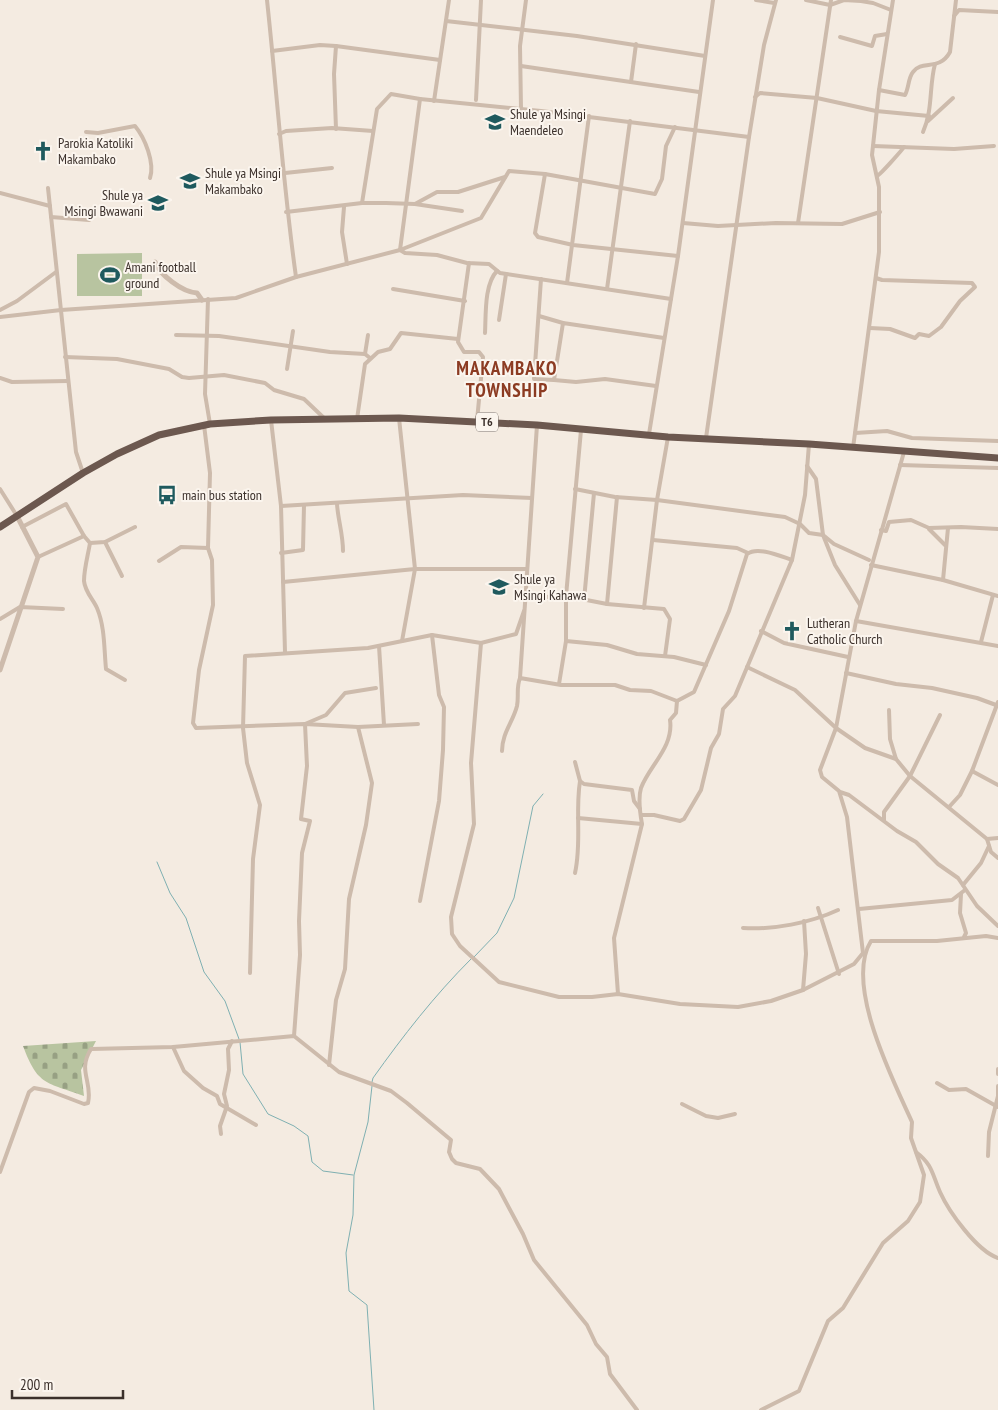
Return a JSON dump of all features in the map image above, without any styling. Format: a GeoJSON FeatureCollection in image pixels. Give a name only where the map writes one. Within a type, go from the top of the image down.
{"type":"FeatureCollection","features":[{"type":"Feature","properties":{"kind":"highway","name":"T6"},"geometry":{"type":"LineString","coordinates":[[0,527],[83,473],[117,454],[159,436],[207,424],[272,420],[399,418],[537,425],[668,437],[809,444],[998,458]]}},
{"type":"Feature","properties":{"kind":"street"},"geometry":{"type":"LineString","coordinates":[[267,0],[279,134],[285,173],[286,212],[296,277]]}},
{"type":"Feature","properties":{"kind":"street"},"geometry":{"type":"LineString","coordinates":[[434,101],[449,0]]}},
{"type":"Feature","properties":{"kind":"street"},"geometry":{"type":"LineString","coordinates":[[476,100],[481,0]]}},
{"type":"Feature","properties":{"kind":"street"},"geometry":{"type":"LineString","coordinates":[[521,109],[522,29],[526,0]]}},
{"type":"Feature","properties":{"kind":"street"},"geometry":{"type":"LineString","coordinates":[[649,434],[683,223],[699,92],[713,0]]}},
{"type":"Feature","properties":{"kind":"street"},"geometry":{"type":"LineString","coordinates":[[706,438],[755,97],[764,45],[775,2],[756,0]]}},
{"type":"Feature","properties":{"kind":"street"},"geometry":{"type":"LineString","coordinates":[[806,0],[873,2],[891,10]]}},
{"type":"Feature","properties":{"kind":"street"},"geometry":{"type":"LineString","coordinates":[[853,448],[876,278],[880,212],[877,176],[872,155],[876,112],[893,0]]}},
{"type":"Feature","properties":{"kind":"street"},"geometry":{"type":"LineString","coordinates":[[879,90],[905,95],[912,72],[916,68],[942,62],[950,52],[956,0]]}},
{"type":"Feature","properties":{"kind":"street"},"geometry":{"type":"LineString","coordinates":[[798,223],[831,2]]}},
{"type":"Feature","properties":{"kind":"street"},"geometry":{"type":"LineString","coordinates":[[954,16],[960,10],[968,9],[998,12]]}},
{"type":"Feature","properties":{"kind":"street"},"geometry":{"type":"LineString","coordinates":[[446,21],[636,44],[705,56]]}},
{"type":"Feature","properties":{"kind":"street"},"geometry":{"type":"LineString","coordinates":[[840,37],[872,46],[875,36],[887,34]]}},
{"type":"Feature","properties":{"kind":"street"},"geometry":{"type":"LineString","coordinates":[[631,82],[636,44]]}},
{"type":"Feature","properties":{"kind":"street"},"geometry":{"type":"LineString","coordinates":[[272,51],[320,45],[440,60]]}},
{"type":"Feature","properties":{"kind":"street"},"geometry":{"type":"LineString","coordinates":[[336,46],[334,74],[336,129]]}},
{"type":"Feature","properties":{"kind":"street"},"geometry":{"type":"LineString","coordinates":[[923,132],[927,122],[930,82],[935,64]]}},
{"type":"Feature","properties":{"kind":"street"},"geometry":{"type":"LineString","coordinates":[[521,66],[699,92]]}},
{"type":"Feature","properties":{"kind":"street"},"geometry":{"type":"LineString","coordinates":[[755,97],[760,92],[817,98],[876,112],[928,116]]}},
{"type":"Feature","properties":{"kind":"street"},"geometry":{"type":"LineString","coordinates":[[362,203],[378,109],[391,94],[434,101],[675,126],[750,137]]}},
{"type":"Feature","properties":{"kind":"street"},"geometry":{"type":"LineString","coordinates":[[927,122],[953,98]]}},
{"type":"Feature","properties":{"kind":"street"},"geometry":{"type":"LineString","coordinates":[[400,250],[420,99]]}},
{"type":"Feature","properties":{"kind":"street"},"geometry":{"type":"LineString","coordinates":[[567,283],[589,116]]}},
{"type":"Feature","properties":{"kind":"street"},"geometry":{"type":"LineString","coordinates":[[607,289],[630,121]]}},
{"type":"Feature","properties":{"kind":"street"},"geometry":{"type":"LineString","coordinates":[[86,132],[98,133],[135,126],[150,156],[152,171],[150,178]]}},
{"type":"Feature","properties":{"kind":"street"},"geometry":{"type":"LineString","coordinates":[[0,317],[60,310],[236,298],[296,277],[400,250],[481,218],[509,171],[545,174],[657,193],[662,179],[666,146],[675,126]]}},
{"type":"Feature","properties":{"kind":"street"},"geometry":{"type":"LineString","coordinates":[[279,134],[286,131],[336,129],[373,131]]}},
{"type":"Feature","properties":{"kind":"street"},"geometry":{"type":"LineString","coordinates":[[873,146],[954,149],[994,146]]}},
{"type":"Feature","properties":{"kind":"street"},"geometry":{"type":"LineString","coordinates":[[877,176],[890,161],[902,152],[904,147]]}},
{"type":"Feature","properties":{"kind":"street"},"geometry":{"type":"LineString","coordinates":[[285,173],[332,168]]}},
{"type":"Feature","properties":{"kind":"street"},"geometry":{"type":"LineString","coordinates":[[545,174],[536,234],[573,245],[678,256]]}},
{"type":"Feature","properties":{"kind":"street"},"geometry":{"type":"LineString","coordinates":[[415,204],[437,192],[458,192],[505,177]]}},
{"type":"Feature","properties":{"kind":"street"},"geometry":{"type":"LineString","coordinates":[[48,188],[76,452],[83,473]]}},
{"type":"Feature","properties":{"kind":"street"},"geometry":{"type":"LineString","coordinates":[[0,193],[50,206]]}},
{"type":"Feature","properties":{"kind":"street"},"geometry":{"type":"LineString","coordinates":[[286,212],[344,207],[362,203],[415,204],[462,211]]}},
{"type":"Feature","properties":{"kind":"street"},"geometry":{"type":"LineString","coordinates":[[344,207],[342,232],[347,264]]}},
{"type":"Feature","properties":{"kind":"street"},"geometry":{"type":"LineString","coordinates":[[683,223],[718,226],[798,223],[842,224],[880,212]]}},
{"type":"Feature","properties":{"kind":"street"},"geometry":{"type":"LineString","coordinates":[[51,216],[89,220]]}},
{"type":"Feature","properties":{"kind":"street"},"geometry":{"type":"LineString","coordinates":[[400,250],[405,253],[437,255],[469,263],[490,264],[497,271],[506,274],[671,299]]}},
{"type":"Feature","properties":{"kind":"street"},"geometry":{"type":"LineString","coordinates":[[155,262],[159,271],[190,293],[197,293],[205,300],[207,337],[204,376],[210,473],[208,548],[212,560],[214,605],[199,670],[194,725],[198,729],[305,724],[358,727],[418,724]]}},
{"type":"Feature","properties":{"kind":"street"},"geometry":{"type":"LineString","coordinates":[[469,263],[458,339],[464,352],[479,352],[483,357],[477,422]]}},
{"type":"Feature","properties":{"kind":"street"},"geometry":{"type":"LineString","coordinates":[[485,333],[489,291],[492,277],[497,271]]}},
{"type":"Feature","properties":{"kind":"street"},"geometry":{"type":"LineString","coordinates":[[0,310],[56,272]]}},
{"type":"Feature","properties":{"kind":"street"},"geometry":{"type":"LineString","coordinates":[[499,320],[506,274]]}},
{"type":"Feature","properties":{"kind":"street"},"geometry":{"type":"LineString","coordinates":[[870,328],[890,329],[915,338],[919,334],[928,336],[941,327],[960,301],[975,287],[972,283],[882,280],[876,278]]}},
{"type":"Feature","properties":{"kind":"street"},"geometry":{"type":"LineString","coordinates":[[541,279],[534,379],[576,382],[605,378],[656,386]]}},
{"type":"Feature","properties":{"kind":"street"},"geometry":{"type":"LineString","coordinates":[[393,289],[465,301]]}},
{"type":"Feature","properties":{"kind":"street"},"geometry":{"type":"LineString","coordinates":[[539,316],[564,322],[664,338]]}},
{"type":"Feature","properties":{"kind":"street"},"geometry":{"type":"LineString","coordinates":[[554,380],[564,322]]}},
{"type":"Feature","properties":{"kind":"street"},"geometry":{"type":"LineString","coordinates":[[287,369],[293,331]]}},
{"type":"Feature","properties":{"kind":"street"},"geometry":{"type":"LineString","coordinates":[[357,419],[364,370],[370,358],[390,349],[401,334],[458,339]]}},
{"type":"Feature","properties":{"kind":"street"},"geometry":{"type":"LineString","coordinates":[[176,335],[290,346],[330,352],[365,354],[370,358]]}},
{"type":"Feature","properties":{"kind":"street"},"geometry":{"type":"LineString","coordinates":[[365,354],[368,335]]}},
{"type":"Feature","properties":{"kind":"street"},"geometry":{"type":"LineString","coordinates":[[65,357],[117,360],[169,369],[182,377],[224,375],[265,383],[274,390],[304,400],[326,419]]}},
{"type":"Feature","properties":{"kind":"street"},"geometry":{"type":"LineString","coordinates":[[0,378],[12,382],[68,381]]}},
{"type":"Feature","properties":{"kind":"street"},"geometry":{"type":"LineString","coordinates":[[399,418],[415,569],[402,641]]}},
{"type":"Feature","properties":{"kind":"street"},"geometry":{"type":"LineString","coordinates":[[272,420],[281,506],[285,652]]}},
{"type":"Feature","properties":{"kind":"street"},"geometry":{"type":"LineString","coordinates":[[502,751],[504,732],[517,703],[517,686],[520,678],[537,425]]}},
{"type":"Feature","properties":{"kind":"street"},"geometry":{"type":"LineString","coordinates":[[559,684],[566,641],[566,596],[581,430]]}},
{"type":"Feature","properties":{"kind":"street"},"geometry":{"type":"LineString","coordinates":[[855,433],[887,431],[912,438],[998,441]]}},
{"type":"Feature","properties":{"kind":"street"},"geometry":{"type":"LineString","coordinates":[[644,608],[657,500],[668,437]]}},
{"type":"Feature","properties":{"kind":"street"},"geometry":{"type":"LineString","coordinates":[[641,815],[654,815],[680,821],[684,819],[701,790],[711,748],[719,734],[723,709],[734,696],[792,560],[800,524],[809,444]]}},
{"type":"Feature","properties":{"kind":"street"},"geometry":{"type":"LineString","coordinates":[[904,452],[870,562],[848,657],[836,728],[820,770],[822,777],[840,792],[849,795],[916,842],[938,864],[958,878],[977,906],[998,926]]}},
{"type":"Feature","properties":{"kind":"street"},"geometry":{"type":"LineString","coordinates":[[900,465],[998,468]]}},
{"type":"Feature","properties":{"kind":"street"},"geometry":{"type":"LineString","coordinates":[[808,466],[816,479],[823,535],[836,565],[860,605]]}},
{"type":"Feature","properties":{"kind":"street"},"geometry":{"type":"LineString","coordinates":[[0,489],[17,516],[38,557]]}},
{"type":"Feature","properties":{"kind":"street"},"geometry":{"type":"LineString","coordinates":[[575,489],[617,497],[657,500],[785,517],[800,524],[809,533],[823,535],[834,544],[870,562],[997,595],[981,642]]}},
{"type":"Feature","properties":{"kind":"street"},"geometry":{"type":"LineString","coordinates":[[584,600],[594,493]]}},
{"type":"Feature","properties":{"kind":"street"},"geometry":{"type":"LineString","coordinates":[[281,506],[407,500],[462,495],[532,498]]}},
{"type":"Feature","properties":{"kind":"street"},"geometry":{"type":"LineString","coordinates":[[607,604],[617,497]]}},
{"type":"Feature","properties":{"kind":"street"},"geometry":{"type":"LineString","coordinates":[[22,528],[66,504],[84,536],[90,542],[105,542],[135,527]]}},
{"type":"Feature","properties":{"kind":"street"},"geometry":{"type":"LineString","coordinates":[[338,504],[338,524],[343,534],[343,551]]}},
{"type":"Feature","properties":{"kind":"street"},"geometry":{"type":"LineString","coordinates":[[281,553],[303,550],[304,505]]}},
{"type":"Feature","properties":{"kind":"street"},"geometry":{"type":"LineString","coordinates":[[881,530],[886,531],[889,522],[911,520],[929,528],[945,545]]}},
{"type":"Feature","properties":{"kind":"street"},"geometry":{"type":"LineString","coordinates":[[929,528],[998,529]]}},
{"type":"Feature","properties":{"kind":"street"},"geometry":{"type":"LineString","coordinates":[[943,580],[948,528]]}},
{"type":"Feature","properties":{"kind":"street"},"geometry":{"type":"LineString","coordinates":[[0,670],[38,557],[84,536]]}},
{"type":"Feature","properties":{"kind":"street"},"geometry":{"type":"LineString","coordinates":[[653,540],[737,548],[748,553],[764,552],[792,560]]}},
{"type":"Feature","properties":{"kind":"street"},"geometry":{"type":"LineString","coordinates":[[90,542],[84,581],[88,594],[97,607],[104,631],[106,669],[125,680]]}},
{"type":"Feature","properties":{"kind":"street"},"geometry":{"type":"LineString","coordinates":[[105,542],[122,576]]}},
{"type":"Feature","properties":{"kind":"street"},"geometry":{"type":"LineString","coordinates":[[159,561],[181,548],[208,548]]}},
{"type":"Feature","properties":{"kind":"street"},"geometry":{"type":"LineString","coordinates":[[520,678],[559,684],[615,685],[630,690],[651,691],[677,701],[694,692],[729,611],[748,553]]}},
{"type":"Feature","properties":{"kind":"street"},"geometry":{"type":"LineString","coordinates":[[283,582],[415,569],[527,569]]}},
{"type":"Feature","properties":{"kind":"street"},"geometry":{"type":"LineString","coordinates":[[525,598],[566,596],[607,604],[664,609],[670,618],[666,656]]}},
{"type":"Feature","properties":{"kind":"street"},"geometry":{"type":"LineString","coordinates":[[0,619],[20,607],[62,609]]}},
{"type":"Feature","properties":{"kind":"street"},"geometry":{"type":"LineString","coordinates":[[250,973],[253,859],[260,805],[248,763],[243,728],[245,656],[379,646],[432,635],[481,644],[516,634],[524,610]]}},
{"type":"Feature","properties":{"kind":"street"},"geometry":{"type":"LineString","coordinates":[[856,621],[998,646]]}},
{"type":"Feature","properties":{"kind":"street"},"geometry":{"type":"LineString","coordinates":[[761,631],[784,642],[848,657]]}},
{"type":"Feature","properties":{"kind":"street"},"geometry":{"type":"LineString","coordinates":[[420,900],[439,800],[443,750],[444,707],[439,695],[432,635]]}},
{"type":"Feature","properties":{"kind":"street"},"geometry":{"type":"LineString","coordinates":[[566,641],[607,645],[637,654],[666,656],[706,665]]}},
{"type":"Feature","properties":{"kind":"street"},"geometry":{"type":"LineString","coordinates":[[481,644],[471,763],[474,824],[451,911],[452,934],[460,946],[499,982],[559,997],[592,998],[618,994],[680,1004],[738,1007],[771,1001],[839,974],[854,964],[871,941],[937,941],[964,937],[998,938]]}},
{"type":"Feature","properties":{"kind":"street"},"geometry":{"type":"LineString","coordinates":[[379,646],[384,725]]}},
{"type":"Feature","properties":{"kind":"street"},"geometry":{"type":"LineString","coordinates":[[747,667],[795,690],[836,728],[865,748],[896,759]]}},
{"type":"Feature","properties":{"kind":"street"},"geometry":{"type":"LineString","coordinates":[[846,673],[896,684],[932,688],[997,703],[972,770],[960,795],[949,807]]}},
{"type":"Feature","properties":{"kind":"street"},"geometry":{"type":"LineString","coordinates":[[305,724],[326,714],[345,693],[376,688]]}},
{"type":"Feature","properties":{"kind":"street"},"geometry":{"type":"LineString","coordinates":[[618,994],[614,938],[642,824],[640,809],[641,788],[662,754],[671,726],[670,720],[676,713],[677,701]]}},
{"type":"Feature","properties":{"kind":"street"},"geometry":{"type":"LineString","coordinates":[[889,710],[890,739],[896,759],[910,776],[987,839],[991,852],[998,858]]}},
{"type":"Feature","properties":{"kind":"street"},"geometry":{"type":"LineString","coordinates":[[884,820],[884,812],[910,776],[940,715]]}},
{"type":"Feature","properties":{"kind":"street"},"geometry":{"type":"LineString","coordinates":[[294,1036],[300,955],[298,921],[302,853],[310,821],[302,819],[307,766],[305,724]]}},
{"type":"Feature","properties":{"kind":"street"},"geometry":{"type":"LineString","coordinates":[[329,1065],[336,1000],[345,969],[349,899],[366,825],[372,783],[358,727]]}},
{"type":"Feature","properties":{"kind":"street"},"geometry":{"type":"LineString","coordinates":[[575,873],[579,843],[580,781],[576,762]]}},
{"type":"Feature","properties":{"kind":"street"},"geometry":{"type":"LineString","coordinates":[[972,770],[998,785]]}},
{"type":"Feature","properties":{"kind":"street"},"geometry":{"type":"LineString","coordinates":[[580,781],[594,786],[623,787],[632,790],[634,802],[640,809]]}},
{"type":"Feature","properties":{"kind":"street"},"geometry":{"type":"LineString","coordinates":[[761,1410],[799,1391],[828,1321],[843,1308],[883,1243],[908,1222],[920,1202],[924,1175],[911,1138],[912,1122],[868,1016],[859,909],[847,817],[840,792]]}},
{"type":"Feature","properties":{"kind":"street"},"geometry":{"type":"LineString","coordinates":[[578,818],[642,824]]}},
{"type":"Feature","properties":{"kind":"street"},"geometry":{"type":"LineString","coordinates":[[987,839],[998,838]]}},
{"type":"Feature","properties":{"kind":"street"},"geometry":{"type":"LineString","coordinates":[[964,937],[966,933],[960,913],[961,894],[981,863],[989,846]]}},
{"type":"Feature","properties":{"kind":"street"},"geometry":{"type":"LineString","coordinates":[[859,909],[952,900],[961,894]]}},
{"type":"Feature","properties":{"kind":"street"},"geometry":{"type":"LineString","coordinates":[[818,908],[839,974]]}},
{"type":"Feature","properties":{"kind":"street"},"geometry":{"type":"LineString","coordinates":[[743,928],[804,921],[822,917],[838,910]]}},
{"type":"Feature","properties":{"kind":"street"},"geometry":{"type":"LineString","coordinates":[[802,990],[806,954],[804,921]]}},
{"type":"Feature","properties":{"kind":"street"},"geometry":{"type":"LineString","coordinates":[[0,1172],[30,1092],[34,1088],[50,1091],[84,1104],[88,1102],[84,1062],[91,1049],[173,1047],[294,1036],[329,1065],[357,1080],[391,1091],[407,1102],[451,1140],[450,1152],[452,1159],[456,1163],[480,1169],[494,1183],[518,1224],[534,1260],[588,1325],[596,1344],[608,1357],[610,1374],[637,1410]]}},
{"type":"Feature","properties":{"kind":"street"},"geometry":{"type":"LineString","coordinates":[[221,1134],[220,1126],[226,1106],[224,1094],[229,1070],[228,1049],[232,1041]]}},
{"type":"Feature","properties":{"kind":"street"},"geometry":{"type":"LineString","coordinates":[[173,1047],[184,1071],[203,1088],[216,1096],[220,1104],[256,1125]]}},
{"type":"Feature","properties":{"kind":"street"},"geometry":{"type":"LineString","coordinates":[[998,1069],[998,1074]]}},
{"type":"Feature","properties":{"kind":"street"},"geometry":{"type":"LineString","coordinates":[[937,1083],[949,1090],[966,1089],[980,1099],[997,1106]]}},
{"type":"Feature","properties":{"kind":"street"},"geometry":{"type":"LineString","coordinates":[[988,1156],[989,1132],[997,1106],[998,1086]]}},
{"type":"Feature","properties":{"kind":"street"},"geometry":{"type":"LineString","coordinates":[[682,1104],[706,1116],[718,1118],[734,1114]]}},
{"type":"Feature","properties":{"kind":"street"},"geometry":{"type":"LineString","coordinates":[[916,1152],[925,1158],[934,1172],[939,1191],[951,1212],[989,1255],[998,1258]]}},
{"type":"Feature","properties":{"kind":"green space","name":"Amani football ground"},"geometry":{"type":"Polygon","coordinates":[[[142,253],[142,296],[77,296],[77,254],[142,253]]]}},
{"type":"Feature","properties":{"kind":"green space"},"geometry":{"type":"Polygon","coordinates":[[[96,1041],[81,1070],[84,1096],[45,1081],[34,1069],[23,1046],[96,1041]]]}},
{"type":"Feature","properties":{"kind":"waterway"},"geometry":{"type":"LineString","coordinates":[[474,957],[497,933],[514,898],[533,806],[543,794]]}},
{"type":"Feature","properties":{"kind":"waterway"},"geometry":{"type":"LineString","coordinates":[[157,862],[170,893],[186,918],[204,972],[225,1001],[239,1039]]}},
{"type":"Feature","properties":{"kind":"waterway"},"geometry":{"type":"LineString","coordinates":[[372,1082],[384,1062],[419,1017],[471,959]]}},
{"type":"Feature","properties":{"kind":"waterway"},"geometry":{"type":"LineString","coordinates":[[240,1042],[243,1074],[268,1114],[294,1126],[308,1136],[312,1162],[323,1171],[353,1175]]}},
{"type":"Feature","properties":{"kind":"waterway"},"geometry":{"type":"LineString","coordinates":[[372,1086],[368,1122],[354,1175],[353,1215],[346,1253],[349,1291],[367,1305],[374,1410]]}},
{"type":"Feature","properties":{"kind":"place","name":"Shule ya Msingi Maendeleo"},"geometry":{"type":"Point","coordinates":[495,122]}},
{"type":"Feature","properties":{"kind":"place","name":"Parokia Katoliki Makambako"},"geometry":{"type":"Point","coordinates":[43,151]}},
{"type":"Feature","properties":{"kind":"place","name":"Shule ya Msingi Makambako"},"geometry":{"type":"Point","coordinates":[190,181]}},
{"type":"Feature","properties":{"kind":"place","name":"Shule ya Msingi Bwawani"},"geometry":{"type":"Point","coordinates":[158,203]}},
{"type":"Feature","properties":{"kind":"place","name":"Amani football ground"},"geometry":{"type":"Point","coordinates":[110,275]}},
{"type":"Feature","properties":{"kind":"place","name":"main bus station"},"geometry":{"type":"Point","coordinates":[167,495]}},
{"type":"Feature","properties":{"kind":"place","name":"Shule ya Msingi Kahawa"},"geometry":{"type":"Point","coordinates":[499,587]}},
{"type":"Feature","properties":{"kind":"place","name":"Lutheran Catholic Church"},"geometry":{"type":"Point","coordinates":[792,631]}},
{"type":"Feature","properties":{"kind":"district","name":"MAKAMBAKO TOWNSHIP"},"geometry":{"type":"Point","coordinates":[507,379]}}]}
